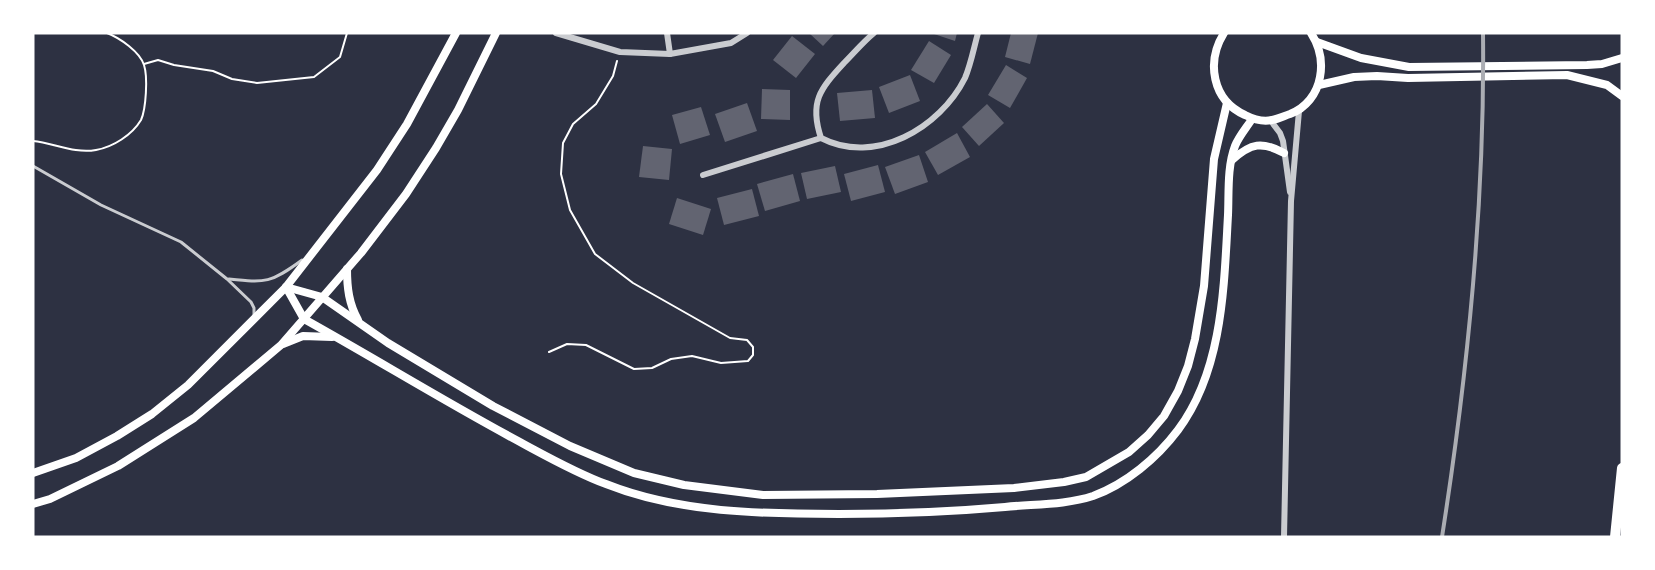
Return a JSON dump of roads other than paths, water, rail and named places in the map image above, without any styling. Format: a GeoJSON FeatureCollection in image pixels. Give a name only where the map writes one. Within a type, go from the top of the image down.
{"type":"FeatureCollection","features":[{"type":"Feature","properties":{"kind":"highway"},"geometry":{"type":"LineString","coordinates":[[1615,537],[1622,468]]}},
{"type":"Feature","properties":{"kind":"main road"},"geometry":{"type":"LineString","coordinates":[[33,473],[76,458],[152,414],[188,384],[286,287],[377,170],[423,96],[456,33]]}},
{"type":"Feature","properties":{"kind":"main road"},"geometry":{"type":"LineString","coordinates":[[33,504],[92,480],[194,418],[281,345],[347,269],[406,194],[458,110],[496,33]]}},
{"type":"Feature","properties":{"kind":"main road"},"geometry":{"type":"LineString","coordinates":[[1224,33],[1217,44],[1213,59],[1218,90],[1227,103],[1239,112],[1252,119],[1271,121],[1299,111],[1311,99],[1319,85],[1322,63],[1317,42],[1311,33]]}},
{"type":"Feature","properties":{"kind":"main road"},"geometry":{"type":"LineString","coordinates":[[1317,42],[1361,58],[1409,67],[1602,64],[1622,58]]}},
{"type":"Feature","properties":{"kind":"main road"},"geometry":{"type":"LineString","coordinates":[[1319,85],[1354,77],[1567,75],[1607,86],[1622,96]]}},
{"type":"Feature","properties":{"kind":"main road"},"geometry":{"type":"LineString","coordinates":[[286,287],[322,297],[388,343],[493,406],[570,446],[634,474],[684,485],[763,495],[877,494],[1014,488],[1086,477],[1129,452],[1148,435],[1164,416],[1178,391],[1188,366],[1204,286],[1214,159],[1227,103]]}},
{"type":"Feature","properties":{"kind":"main road"},"geometry":{"type":"LineString","coordinates":[[286,287],[304,319],[483,423],[561,464],[604,484],[629,492],[681,504],[762,514],[963,511],[1068,501],[1093,496],[1142,467],[1180,428],[1196,399],[1214,344],[1224,288],[1232,160],[1235,145],[1252,119]]}},
{"type":"Feature","properties":{"kind":"main road"},"geometry":{"type":"LineString","coordinates":[[1232,160],[1245,148],[1256,145],[1270,145],[1284,153]]}},
{"type":"Feature","properties":{"kind":"main road"},"geometry":{"type":"LineString","coordinates":[[347,269],[352,310],[360,324]]}},
{"type":"Feature","properties":{"kind":"main road"},"geometry":{"type":"LineString","coordinates":[[281,345],[303,336],[324,335],[338,338]]}},
{"type":"Feature","properties":{"kind":"street"},"geometry":{"type":"LineString","coordinates":[[555,33],[620,52],[670,54],[731,43],[747,33]]}},
{"type":"Feature","properties":{"kind":"street"},"geometry":{"type":"LineString","coordinates":[[667,33],[670,54]]}},
{"type":"Feature","properties":{"kind":"street"},"geometry":{"type":"LineString","coordinates":[[821,138],[815,112],[817,97],[825,83],[874,33]]}},
{"type":"Feature","properties":{"kind":"street"},"geometry":{"type":"LineString","coordinates":[[703,175],[821,138],[832,144],[863,147],[883,145],[903,138],[923,127],[941,110],[961,84],[966,76],[978,33]]}},
{"type":"Feature","properties":{"kind":"street"},"geometry":{"type":"LineString","coordinates":[[1284,537],[1291,201],[1299,111]]}},
{"type":"Feature","properties":{"kind":"street"},"geometry":{"type":"LineString","coordinates":[[1271,121],[1281,133],[1291,201]]}},
{"type":"Feature","properties":{"kind":"lane"},"geometry":{"type":"LineString","coordinates":[[33,166],[101,205],[181,242],[227,279],[251,302],[254,308],[254,320]]}},
{"type":"Feature","properties":{"kind":"lane"},"geometry":{"type":"LineString","coordinates":[[227,279],[261,283],[271,280],[283,275],[310,254]]}},
{"type":"Feature","properties":{"kind":"railway"},"geometry":{"type":"LineString","coordinates":[[1442,537],[1460,412],[1473,286],[1481,159],[1483,33]]}}]}
